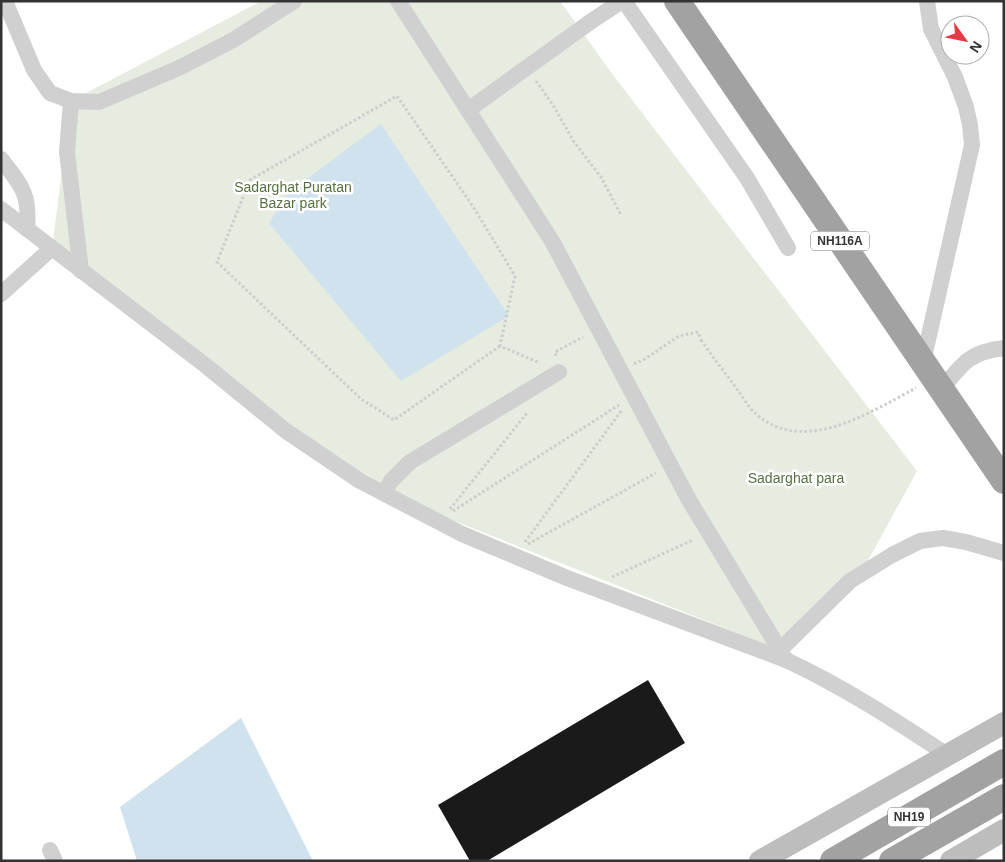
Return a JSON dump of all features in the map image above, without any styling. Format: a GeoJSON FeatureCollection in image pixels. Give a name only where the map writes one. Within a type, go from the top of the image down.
{"type":"FeatureCollection","features":[{"type":"Feature","properties":{"kind":"highway","name":"NH116A"},"geometry":{"type":"LineString","coordinates":[[677,1],[1004,481]]}},
{"type":"Feature","properties":{"kind":"highway","name":"NH19"},"geometry":{"type":"LineString","coordinates":[[833,861],[994,768]]}},
{"type":"Feature","properties":{"kind":"highway","name":"NH19"},"geometry":{"type":"LineString","coordinates":[[892,861],[1000,799]]}},
{"type":"Feature","properties":{"kind":"main road"},"geometry":{"type":"LineString","coordinates":[[760,861],[1004,724]]}},
{"type":"Feature","properties":{"kind":"main road"},"geometry":{"type":"LineString","coordinates":[[950,861],[1004,830]]}},
{"type":"Feature","properties":{"kind":"street"},"geometry":{"type":"LineString","coordinates":[[5,1],[34,70],[50,92],[71,102],[98,102],[179,68],[235,39],[294,1]]}},
{"type":"Feature","properties":{"kind":"street"},"geometry":{"type":"LineString","coordinates":[[398,1],[552,241],[708,532],[783,655]]}},
{"type":"Feature","properties":{"kind":"street"},"geometry":{"type":"LineString","coordinates":[[928,1],[931,29],[955,77],[966,108],[972,146],[933,377]]}},
{"type":"Feature","properties":{"kind":"street"},"geometry":{"type":"LineString","coordinates":[[468,110],[616,3],[747,178],[788,248]]}},
{"type":"Feature","properties":{"kind":"street"},"geometry":{"type":"LineString","coordinates":[[71,102],[67,152],[81,271]]}},
{"type":"Feature","properties":{"kind":"street"},"geometry":{"type":"LineString","coordinates":[[1,159],[20,184],[25,194],[28,218],[27,229]]}},
{"type":"Feature","properties":{"kind":"street"},"geometry":{"type":"LineString","coordinates":[[1,209],[205,365],[286,431],[360,481],[462,534],[567,578],[783,655],[865,701],[949,756]]}},
{"type":"Feature","properties":{"kind":"street"},"geometry":{"type":"LineString","coordinates":[[1,294],[52,248]]}},
{"type":"Feature","properties":{"kind":"street"},"geometry":{"type":"LineString","coordinates":[[933,377],[961,365],[973,355],[1004,348]]}},
{"type":"Feature","properties":{"kind":"street"},"geometry":{"type":"LineString","coordinates":[[384,493],[391,481],[410,462],[559,372]]}},
{"type":"Feature","properties":{"kind":"street"},"geometry":{"type":"LineString","coordinates":[[783,655],[850,581],[892,555],[920,541],[943,538],[966,542],[1004,553]]}},
{"type":"Feature","properties":{"kind":"path"},"geometry":{"type":"LineString","coordinates":[[533,63],[536,80],[574,142],[601,177],[621,215]]}},
{"type":"Feature","properties":{"kind":"path"},"geometry":{"type":"LineString","coordinates":[[397,96],[474,208],[515,276],[500,346],[394,420],[361,399],[217,262],[250,180],[397,96]]}},
{"type":"Feature","properties":{"kind":"path"},"geometry":{"type":"LineString","coordinates":[[559,372],[555,352],[599,328]]}},
{"type":"Feature","properties":{"kind":"path"},"geometry":{"type":"LineString","coordinates":[[628,367],[645,360],[679,336],[698,332],[701,340],[754,412],[771,426],[809,432],[824,431],[844,424],[933,377]]}},
{"type":"Feature","properties":{"kind":"path"},"geometry":{"type":"LineString","coordinates":[[500,346],[559,372]]}},
{"type":"Feature","properties":{"kind":"path"},"geometry":{"type":"LineString","coordinates":[[529,410],[451,511],[624,405],[521,548],[671,465]]}},
{"type":"Feature","properties":{"kind":"path"},"geometry":{"type":"LineString","coordinates":[[605,581],[708,532]]}},
{"type":"Feature","properties":{"kind":"green space","name":"Sadarghat Puratan Bazar park"},"geometry":{"type":"Polygon","coordinates":[[[261,1],[560,1],[613,75],[917,471],[860,575],[780,650],[384,493],[52,248],[71,101],[261,1]]]}},
{"type":"Feature","properties":{"kind":"water"},"geometry":{"type":"Polygon","coordinates":[[[381,124],[509,316],[401,381],[269,223],[289,192],[381,124]]]}},
{"type":"Feature","properties":{"kind":"water"},"geometry":{"type":"Polygon","coordinates":[[[241,718],[313,861],[137,861],[120,807],[241,718]]]}},
{"type":"Feature","properties":{"kind":"building"},"geometry":{"type":"Polygon","coordinates":[[[648,680],[685,743],[487,861],[470,861],[438,805],[648,680]]]}},
{"type":"Feature","properties":{"kind":"park label","name":"Sadarghat para"},"geometry":{"type":"Point","coordinates":[796,478]}}]}
